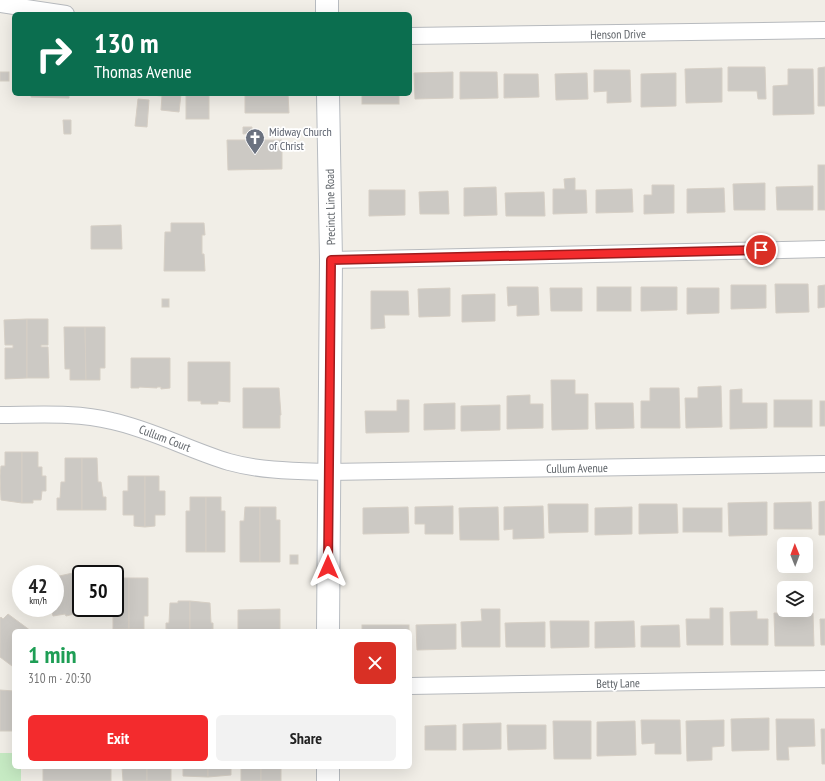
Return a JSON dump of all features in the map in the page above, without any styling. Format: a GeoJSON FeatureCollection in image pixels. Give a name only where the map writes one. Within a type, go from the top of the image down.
{"type":"FeatureCollection","features":[{"type":"Feature","properties":{"kind":"main road"},"geometry":{"type":"LineString","coordinates":[[327,0],[327,12]]}},
{"type":"Feature","properties":{"kind":"main road","name":"Precinct Line Road"},"geometry":{"type":"LineString","coordinates":[[328,96],[331,260],[328,629]]}},
{"type":"Feature","properties":{"kind":"main road"},"geometry":{"type":"LineString","coordinates":[[328,769],[328,781]]}},
{"type":"Feature","properties":{"kind":"street"},"geometry":{"type":"LineString","coordinates":[[0,4],[53,12]]}},
{"type":"Feature","properties":{"kind":"street","name":"Henson Drive"},"geometry":{"type":"LineString","coordinates":[[412,36],[825,30]]}},
{"type":"Feature","properties":{"kind":"street"},"geometry":{"type":"LineString","coordinates":[[331,260],[825,249]]}},
{"type":"Feature","properties":{"kind":"street","name":"Cullum Court"},"geometry":{"type":"LineString","coordinates":[[0,415],[85,416],[110,420],[134,426],[231,462],[288,470],[329,472]]}},
{"type":"Feature","properties":{"kind":"street","name":"Cullum Avenue"},"geometry":{"type":"LineString","coordinates":[[329,472],[825,464]]}},
{"type":"Feature","properties":{"kind":"street","name":"Betty Lane"},"geometry":{"type":"LineString","coordinates":[[412,686],[825,679]]}},
{"type":"Feature","properties":{"kind":"green space"},"geometry":{"type":"Polygon","coordinates":[[[0,753],[12,753],[12,769],[21,769],[21,781],[0,781],[0,753]]]}},
{"type":"Feature","properties":{"kind":"building"},"geometry":{"type":"Polygon","coordinates":[[[728,67],[765,67],[766,99],[758,99],[757,91],[728,91],[728,67]]]}},
{"type":"Feature","properties":{"kind":"building"},"geometry":{"type":"Polygon","coordinates":[[[825,67],[825,106],[818,106],[818,68],[825,67]]]}},
{"type":"Feature","properties":{"kind":"building"},"geometry":{"type":"Polygon","coordinates":[[[722,68],[722,102],[686,103],[685,69],[722,68]]]}},
{"type":"Feature","properties":{"kind":"building"},"geometry":{"type":"Polygon","coordinates":[[[788,69],[813,69],[814,114],[773,115],[773,86],[788,85],[788,69]]]}},
{"type":"Feature","properties":{"kind":"building"},"geometry":{"type":"Polygon","coordinates":[[[594,70],[630,70],[631,102],[607,103],[607,91],[594,92],[594,70]]]}},
{"type":"Feature","properties":{"kind":"building"},"geometry":{"type":"Polygon","coordinates":[[[0,72],[9,72],[9,81],[0,81],[0,72]]]}},
{"type":"Feature","properties":{"kind":"building"},"geometry":{"type":"Polygon","coordinates":[[[453,72],[453,98],[415,99],[414,73],[453,72]]]}},
{"type":"Feature","properties":{"kind":"building"},"geometry":{"type":"Polygon","coordinates":[[[460,72],[497,72],[498,98],[460,99],[460,72]]]}},
{"type":"Feature","properties":{"kind":"building"},"geometry":{"type":"Polygon","coordinates":[[[587,73],[588,99],[556,100],[555,74],[587,73]]]}},
{"type":"Feature","properties":{"kind":"building"},"geometry":{"type":"Polygon","coordinates":[[[676,73],[676,106],[641,107],[641,74],[676,73]]]}},
{"type":"Feature","properties":{"kind":"building"},"geometry":{"type":"Polygon","coordinates":[[[504,74],[538,74],[539,97],[504,98],[504,74]]]}},
{"type":"Feature","properties":{"kind":"building"},"geometry":{"type":"Polygon","coordinates":[[[69,96],[69,98],[31,97],[69,96]]]}},
{"type":"Feature","properties":{"kind":"building"},"geometry":{"type":"Polygon","coordinates":[[[162,96],[181,96],[179,112],[161,110],[162,96]]]}},
{"type":"Feature","properties":{"kind":"building"},"geometry":{"type":"Polygon","coordinates":[[[186,96],[209,96],[209,119],[186,119],[186,96]]]}},
{"type":"Feature","properties":{"kind":"building"},"geometry":{"type":"Polygon","coordinates":[[[245,96],[288,96],[289,113],[245,113],[245,96]]]}},
{"type":"Feature","properties":{"kind":"building"},"geometry":{"type":"Polygon","coordinates":[[[362,96],[399,96],[399,104],[362,104],[362,96]]]}},
{"type":"Feature","properties":{"kind":"building"},"geometry":{"type":"Polygon","coordinates":[[[138,99],[149,100],[147,127],[135,126],[138,99]]]}},
{"type":"Feature","properties":{"kind":"building"},"geometry":{"type":"Polygon","coordinates":[[[63,120],[71,120],[71,134],[64,134],[63,120]]]}},
{"type":"Feature","properties":{"kind":"building"},"geometry":{"type":"Polygon","coordinates":[[[243,127],[252,127],[252,133],[243,134],[243,127]]]}},
{"type":"Feature","properties":{"kind":"building","name":"Midway Church of Christ"},"geometry":{"type":"Polygon","coordinates":[[[227,140],[282,140],[282,169],[228,170],[227,140]]]}},
{"type":"Feature","properties":{"kind":"building"},"geometry":{"type":"Polygon","coordinates":[[[818,165],[825,165],[825,210],[818,210],[818,165]]]}},
{"type":"Feature","properties":{"kind":"building"},"geometry":{"type":"Polygon","coordinates":[[[575,178],[575,190],[586,190],[587,213],[553,214],[553,189],[565,189],[564,179],[575,178]]]}},
{"type":"Feature","properties":{"kind":"building"},"geometry":{"type":"Polygon","coordinates":[[[765,183],[765,210],[734,210],[733,184],[765,183]]]}},
{"type":"Feature","properties":{"kind":"building"},"geometry":{"type":"Polygon","coordinates":[[[652,185],[674,185],[674,213],[644,214],[644,195],[652,195],[652,185]]]}},
{"type":"Feature","properties":{"kind":"building"},"geometry":{"type":"Polygon","coordinates":[[[813,186],[813,210],[777,210],[776,187],[813,186]]]}},
{"type":"Feature","properties":{"kind":"building"},"geometry":{"type":"Polygon","coordinates":[[[496,187],[497,215],[464,216],[464,188],[496,187]]]}},
{"type":"Feature","properties":{"kind":"building"},"geometry":{"type":"Polygon","coordinates":[[[724,188],[725,212],[687,213],[687,189],[724,188]]]}},
{"type":"Feature","properties":{"kind":"building"},"geometry":{"type":"Polygon","coordinates":[[[632,189],[633,212],[596,213],[596,190],[632,189]]]}},
{"type":"Feature","properties":{"kind":"building"},"geometry":{"type":"Polygon","coordinates":[[[369,190],[405,190],[405,215],[369,216],[369,190]]]}},
{"type":"Feature","properties":{"kind":"building"},"geometry":{"type":"Polygon","coordinates":[[[448,191],[449,214],[420,214],[419,192],[448,191]]]}},
{"type":"Feature","properties":{"kind":"building"},"geometry":{"type":"Polygon","coordinates":[[[544,192],[545,216],[506,216],[505,193],[544,192]]]}},
{"type":"Feature","properties":{"kind":"building"},"geometry":{"type":"Polygon","coordinates":[[[171,223],[204,223],[205,235],[202,235],[202,254],[204,254],[205,271],[164,271],[165,232],[171,232],[171,223]]]}},
{"type":"Feature","properties":{"kind":"building"},"geometry":{"type":"Polygon","coordinates":[[[121,225],[122,249],[91,249],[91,226],[121,225]]]}},
{"type":"Feature","properties":{"kind":"building"},"geometry":{"type":"Polygon","coordinates":[[[775,284],[808,284],[809,312],[776,313],[775,284]]]}},
{"type":"Feature","properties":{"kind":"building"},"geometry":{"type":"Polygon","coordinates":[[[731,285],[766,285],[766,308],[731,309],[731,285]]]}},
{"type":"Feature","properties":{"kind":"building"},"geometry":{"type":"Polygon","coordinates":[[[825,285],[825,307],[818,308],[818,286],[825,285]]]}},
{"type":"Feature","properties":{"kind":"building"},"geometry":{"type":"Polygon","coordinates":[[[507,287],[538,287],[539,315],[517,316],[517,305],[508,306],[507,287]]]}},
{"type":"Feature","properties":{"kind":"building"},"geometry":{"type":"Polygon","coordinates":[[[597,287],[631,287],[631,311],[597,311],[597,287]]]}},
{"type":"Feature","properties":{"kind":"building"},"geometry":{"type":"Polygon","coordinates":[[[641,287],[677,287],[677,310],[641,311],[641,287]]]}},
{"type":"Feature","properties":{"kind":"building"},"geometry":{"type":"Polygon","coordinates":[[[450,288],[450,316],[419,317],[418,289],[450,288]]]}},
{"type":"Feature","properties":{"kind":"building"},"geometry":{"type":"Polygon","coordinates":[[[550,288],[582,288],[582,311],[551,311],[550,288]]]}},
{"type":"Feature","properties":{"kind":"building"},"geometry":{"type":"Polygon","coordinates":[[[687,288],[719,288],[719,313],[687,314],[687,288]]]}},
{"type":"Feature","properties":{"kind":"building"},"geometry":{"type":"Polygon","coordinates":[[[371,291],[408,291],[409,315],[384,315],[385,328],[371,329],[371,291]]]}},
{"type":"Feature","properties":{"kind":"building"},"geometry":{"type":"Polygon","coordinates":[[[495,294],[495,321],[462,322],[462,295],[495,294]]]}},
{"type":"Feature","properties":{"kind":"building"},"geometry":{"type":"Polygon","coordinates":[[[162,299],[169,299],[169,307],[162,307],[162,299]]]}},
{"type":"Feature","properties":{"kind":"building"},"geometry":{"type":"Polygon","coordinates":[[[27,319],[27,378],[5,379],[5,348],[13,348],[13,345],[5,345],[4,320],[27,319]]]}},
{"type":"Feature","properties":{"kind":"building"},"geometry":{"type":"Polygon","coordinates":[[[27,319],[48,319],[48,345],[41,345],[41,347],[48,347],[49,378],[27,378],[27,319]]]}},
{"type":"Feature","properties":{"kind":"building"},"geometry":{"type":"Polygon","coordinates":[[[64,327],[85,327],[86,380],[70,380],[70,369],[65,369],[64,327]]]}},
{"type":"Feature","properties":{"kind":"building"},"geometry":{"type":"Polygon","coordinates":[[[85,327],[105,327],[105,368],[100,368],[100,380],[86,380],[85,327]]]}},
{"type":"Feature","properties":{"kind":"building"},"geometry":{"type":"Polygon","coordinates":[[[131,358],[170,358],[170,388],[131,388],[131,358]]]}},
{"type":"Feature","properties":{"kind":"building"},"geometry":{"type":"Polygon","coordinates":[[[188,362],[230,362],[230,402],[218,401],[218,404],[201,404],[201,401],[188,401],[188,362]]]}},
{"type":"Feature","properties":{"kind":"building"},"geometry":{"type":"Polygon","coordinates":[[[551,380],[575,380],[575,394],[588,394],[588,429],[552,430],[551,380]]]}},
{"type":"Feature","properties":{"kind":"building"},"geometry":{"type":"Polygon","coordinates":[[[721,386],[722,427],[686,428],[685,398],[698,398],[698,387],[721,386]]]}},
{"type":"Feature","properties":{"kind":"building"},"geometry":{"type":"Polygon","coordinates":[[[243,388],[279,388],[281,415],[280,428],[243,428],[243,388]]]}},
{"type":"Feature","properties":{"kind":"building"},"geometry":{"type":"Polygon","coordinates":[[[650,388],[679,388],[680,428],[641,428],[641,401],[650,401],[650,388]]]}},
{"type":"Feature","properties":{"kind":"building"},"geometry":{"type":"Polygon","coordinates":[[[742,389],[742,403],[767,403],[767,428],[730,429],[730,390],[742,389]]]}},
{"type":"Feature","properties":{"kind":"building"},"geometry":{"type":"Polygon","coordinates":[[[530,395],[530,404],[543,404],[543,428],[507,429],[507,396],[530,395]]]}},
{"type":"Feature","properties":{"kind":"building"},"geometry":{"type":"Polygon","coordinates":[[[397,400],[409,400],[409,432],[366,433],[365,411],[397,411],[397,400]]]}},
{"type":"Feature","properties":{"kind":"building"},"geometry":{"type":"Polygon","coordinates":[[[774,400],[812,400],[812,427],[774,427],[774,400]]]}},
{"type":"Feature","properties":{"kind":"building"},"geometry":{"type":"Polygon","coordinates":[[[820,401],[825,401],[825,426],[820,426],[820,401]]]}},
{"type":"Feature","properties":{"kind":"building"},"geometry":{"type":"Polygon","coordinates":[[[455,403],[455,429],[424,430],[424,404],[455,403]]]}},
{"type":"Feature","properties":{"kind":"building"},"geometry":{"type":"Polygon","coordinates":[[[595,403],[633,403],[634,428],[596,429],[595,403]]]}},
{"type":"Feature","properties":{"kind":"building"},"geometry":{"type":"Polygon","coordinates":[[[500,405],[500,430],[461,431],[461,406],[500,405]]]}},
{"type":"Feature","properties":{"kind":"building"},"geometry":{"type":"Polygon","coordinates":[[[5,452],[22,452],[22,503],[1,500],[0,476],[1,466],[5,466],[5,452]]]}},
{"type":"Feature","properties":{"kind":"building"},"geometry":{"type":"Polygon","coordinates":[[[22,452],[38,452],[38,467],[42,467],[42,476],[46,476],[46,491],[42,491],[41,500],[33,500],[33,503],[22,503],[22,452]]]}},
{"type":"Feature","properties":{"kind":"building"},"geometry":{"type":"Polygon","coordinates":[[[65,458],[82,458],[82,510],[57,510],[57,498],[60,498],[61,482],[65,482],[65,458]]]}},
{"type":"Feature","properties":{"kind":"building"},"geometry":{"type":"Polygon","coordinates":[[[82,458],[97,458],[98,482],[101,482],[103,497],[106,497],[106,510],[82,510],[82,458]]]}},
{"type":"Feature","properties":{"kind":"building"},"geometry":{"type":"Polygon","coordinates":[[[128,476],[145,476],[145,527],[134,526],[134,515],[123,515],[123,491],[128,491],[128,476]]]}},
{"type":"Feature","properties":{"kind":"building"},"geometry":{"type":"Polygon","coordinates":[[[145,476],[159,476],[159,491],[165,491],[165,515],[155,515],[155,526],[145,527],[145,476]]]}},
{"type":"Feature","properties":{"kind":"building"},"geometry":{"type":"Polygon","coordinates":[[[190,497],[206,497],[206,552],[186,552],[186,511],[190,511],[190,497]]]}},
{"type":"Feature","properties":{"kind":"building"},"geometry":{"type":"Polygon","coordinates":[[[206,497],[221,497],[221,511],[225,511],[225,552],[206,552],[206,497]]]}},
{"type":"Feature","properties":{"kind":"building"},"geometry":{"type":"Polygon","coordinates":[[[825,501],[825,535],[819,535],[819,502],[825,501]]]}},
{"type":"Feature","properties":{"kind":"building"},"geometry":{"type":"Polygon","coordinates":[[[767,502],[767,535],[729,536],[728,503],[767,502]]]}},
{"type":"Feature","properties":{"kind":"building"},"geometry":{"type":"Polygon","coordinates":[[[811,502],[812,529],[774,529],[774,503],[811,502]]]}},
{"type":"Feature","properties":{"kind":"building"},"geometry":{"type":"Polygon","coordinates":[[[548,504],[588,504],[588,532],[549,533],[548,504]]]}},
{"type":"Feature","properties":{"kind":"building"},"geometry":{"type":"Polygon","coordinates":[[[639,504],[677,504],[678,533],[639,534],[639,504]]]}},
{"type":"Feature","properties":{"kind":"building"},"geometry":{"type":"Polygon","coordinates":[[[453,506],[453,534],[425,534],[425,524],[415,524],[415,507],[453,506]]]}},
{"type":"Feature","properties":{"kind":"building"},"geometry":{"type":"Polygon","coordinates":[[[543,506],[544,538],[513,539],[513,529],[504,530],[504,507],[543,506]]]}},
{"type":"Feature","properties":{"kind":"building"},"geometry":{"type":"Polygon","coordinates":[[[245,507],[260,507],[260,562],[240,562],[240,521],[244,521],[245,507]]]}},
{"type":"Feature","properties":{"kind":"building"},"geometry":{"type":"Polygon","coordinates":[[[260,507],[276,507],[276,520],[280,520],[280,562],[260,562],[260,507]]]}},
{"type":"Feature","properties":{"kind":"building"},"geometry":{"type":"Polygon","coordinates":[[[408,507],[409,533],[363,534],[363,508],[408,507]]]}},
{"type":"Feature","properties":{"kind":"building"},"geometry":{"type":"Polygon","coordinates":[[[498,507],[499,540],[460,540],[459,508],[498,507]]]}},
{"type":"Feature","properties":{"kind":"building"},"geometry":{"type":"Polygon","coordinates":[[[632,507],[632,534],[595,535],[595,508],[632,507]]]}},
{"type":"Feature","properties":{"kind":"building"},"geometry":{"type":"Polygon","coordinates":[[[683,508],[722,508],[722,532],[683,532],[683,508]]]}},
{"type":"Feature","properties":{"kind":"building"},"geometry":{"type":"Polygon","coordinates":[[[290,555],[298,555],[298,564],[290,564],[290,555]]]}},
{"type":"Feature","properties":{"kind":"building"},"geometry":{"type":"Polygon","coordinates":[[[72,573],[72,614],[66,616],[64,614],[64,575],[72,573]]]}},
{"type":"Feature","properties":{"kind":"building"},"geometry":{"type":"Polygon","coordinates":[[[124,578],[129,578],[129,629],[113,629],[113,617],[124,617],[124,578]]]}},
{"type":"Feature","properties":{"kind":"building"},"geometry":{"type":"Polygon","coordinates":[[[129,578],[148,578],[148,616],[144,616],[144,629],[129,629],[129,578]]]}},
{"type":"Feature","properties":{"kind":"building"},"geometry":{"type":"Polygon","coordinates":[[[178,601],[190,601],[190,629],[166,629],[166,623],[169,623],[170,603],[178,603],[178,601]]]}},
{"type":"Feature","properties":{"kind":"building"},"geometry":{"type":"Polygon","coordinates":[[[190,601],[210,603],[211,623],[213,623],[213,629],[190,629],[190,601]]]}},
{"type":"Feature","properties":{"kind":"building"},"geometry":{"type":"Polygon","coordinates":[[[710,608],[723,608],[723,645],[687,645],[686,619],[710,619],[710,608]]]}},
{"type":"Feature","properties":{"kind":"building"},"geometry":{"type":"Polygon","coordinates":[[[280,609],[280,629],[238,629],[238,610],[280,609]]]}},
{"type":"Feature","properties":{"kind":"building"},"geometry":{"type":"Polygon","coordinates":[[[481,609],[500,609],[500,647],[462,647],[461,622],[482,621],[481,609]]]}},
{"type":"Feature","properties":{"kind":"building"},"geometry":{"type":"Polygon","coordinates":[[[757,611],[757,619],[768,619],[768,645],[731,645],[730,612],[757,611]]]}},
{"type":"Feature","properties":{"kind":"building"},"geometry":{"type":"Polygon","coordinates":[[[774,613],[777,613],[777,617],[813,617],[813,613],[814,646],[775,646],[774,613]]]}},
{"type":"Feature","properties":{"kind":"building"},"geometry":{"type":"Polygon","coordinates":[[[8,614],[28,629],[12,629],[12,666],[0,657],[1,617],[3,619],[8,614]]]}},
{"type":"Feature","properties":{"kind":"building"},"geometry":{"type":"Polygon","coordinates":[[[820,619],[825,619],[825,645],[821,645],[820,619]]]}},
{"type":"Feature","properties":{"kind":"building"},"geometry":{"type":"Polygon","coordinates":[[[550,621],[589,621],[589,647],[551,648],[550,621]]]}},
{"type":"Feature","properties":{"kind":"building"},"geometry":{"type":"Polygon","coordinates":[[[634,621],[635,647],[595,648],[595,622],[634,621]]]}},
{"type":"Feature","properties":{"kind":"building"},"geometry":{"type":"Polygon","coordinates":[[[545,622],[545,647],[506,647],[505,623],[545,622]]]}},
{"type":"Feature","properties":{"kind":"building"},"geometry":{"type":"Polygon","coordinates":[[[456,624],[456,649],[417,650],[416,625],[456,624]]]}},
{"type":"Feature","properties":{"kind":"building"},"geometry":{"type":"Polygon","coordinates":[[[362,625],[409,625],[409,629],[362,629],[362,625]]]}},
{"type":"Feature","properties":{"kind":"building"},"geometry":{"type":"Polygon","coordinates":[[[679,625],[680,647],[641,647],[641,626],[679,625]]]}},
{"type":"Feature","properties":{"kind":"building"},"geometry":{"type":"Polygon","coordinates":[[[0,690],[12,691],[12,731],[0,731],[0,690]]]}},
{"type":"Feature","properties":{"kind":"building"},"geometry":{"type":"Polygon","coordinates":[[[769,718],[769,750],[732,751],[731,719],[769,718]]]}},
{"type":"Feature","properties":{"kind":"building"},"geometry":{"type":"Polygon","coordinates":[[[776,719],[814,719],[815,746],[788,747],[789,760],[777,760],[776,719]]]}},
{"type":"Feature","properties":{"kind":"building"},"geometry":{"type":"Polygon","coordinates":[[[641,720],[680,720],[681,754],[655,754],[655,743],[642,744],[641,720]]]}},
{"type":"Feature","properties":{"kind":"building"},"geometry":{"type":"Polygon","coordinates":[[[724,720],[724,746],[712,747],[712,760],[687,761],[686,721],[724,720]]]}},
{"type":"Feature","properties":{"kind":"building"},"geometry":{"type":"Polygon","coordinates":[[[553,721],[591,721],[591,759],[554,759],[553,721]]]}},
{"type":"Feature","properties":{"kind":"building"},"geometry":{"type":"Polygon","coordinates":[[[635,721],[636,755],[597,756],[597,722],[635,721]]]}},
{"type":"Feature","properties":{"kind":"building"},"geometry":{"type":"Polygon","coordinates":[[[501,723],[501,749],[463,750],[463,724],[501,723]]]}},
{"type":"Feature","properties":{"kind":"building"},"geometry":{"type":"Polygon","coordinates":[[[456,725],[456,750],[425,750],[425,726],[456,725]]]}},
{"type":"Feature","properties":{"kind":"building"},"geometry":{"type":"Polygon","coordinates":[[[507,725],[546,725],[546,749],[508,750],[507,725]]]}},
{"type":"Feature","properties":{"kind":"building"},"geometry":{"type":"Polygon","coordinates":[[[821,729],[825,729],[825,764],[822,764],[821,729]]]}},
{"type":"Feature","properties":{"kind":"building"},"geometry":{"type":"Polygon","coordinates":[[[43,769],[111,769],[111,781],[43,781],[43,769]]]}},
{"type":"Feature","properties":{"kind":"building"},"geometry":{"type":"Polygon","coordinates":[[[122,769],[147,769],[147,781],[123,781],[122,769]]]}},
{"type":"Feature","properties":{"kind":"building"},"geometry":{"type":"Polygon","coordinates":[[[147,769],[171,769],[171,781],[147,781],[147,769]]]}},
{"type":"Feature","properties":{"kind":"building"},"geometry":{"type":"Polygon","coordinates":[[[183,769],[208,769],[208,777],[183,776],[183,769]]]}},
{"type":"Feature","properties":{"kind":"building"},"geometry":{"type":"Polygon","coordinates":[[[208,769],[231,769],[231,775],[208,777],[208,769]]]}},
{"type":"Feature","properties":{"kind":"building"},"geometry":{"type":"Polygon","coordinates":[[[241,769],[261,769],[261,781],[241,781],[241,769]]]}},
{"type":"Feature","properties":{"kind":"building"},"geometry":{"type":"Polygon","coordinates":[[[261,769],[281,769],[281,781],[261,781],[261,769]]]}},
{"type":"Feature","properties":{"kind":"place","name":"Midway Church of Christ"},"geometry":{"type":"Point","coordinates":[255,155]}},
{"type":"Feature","properties":{"kind":"route"},"geometry":{"type":"LineString","coordinates":[[328,567],[331,260],[761,250]]}}]}
